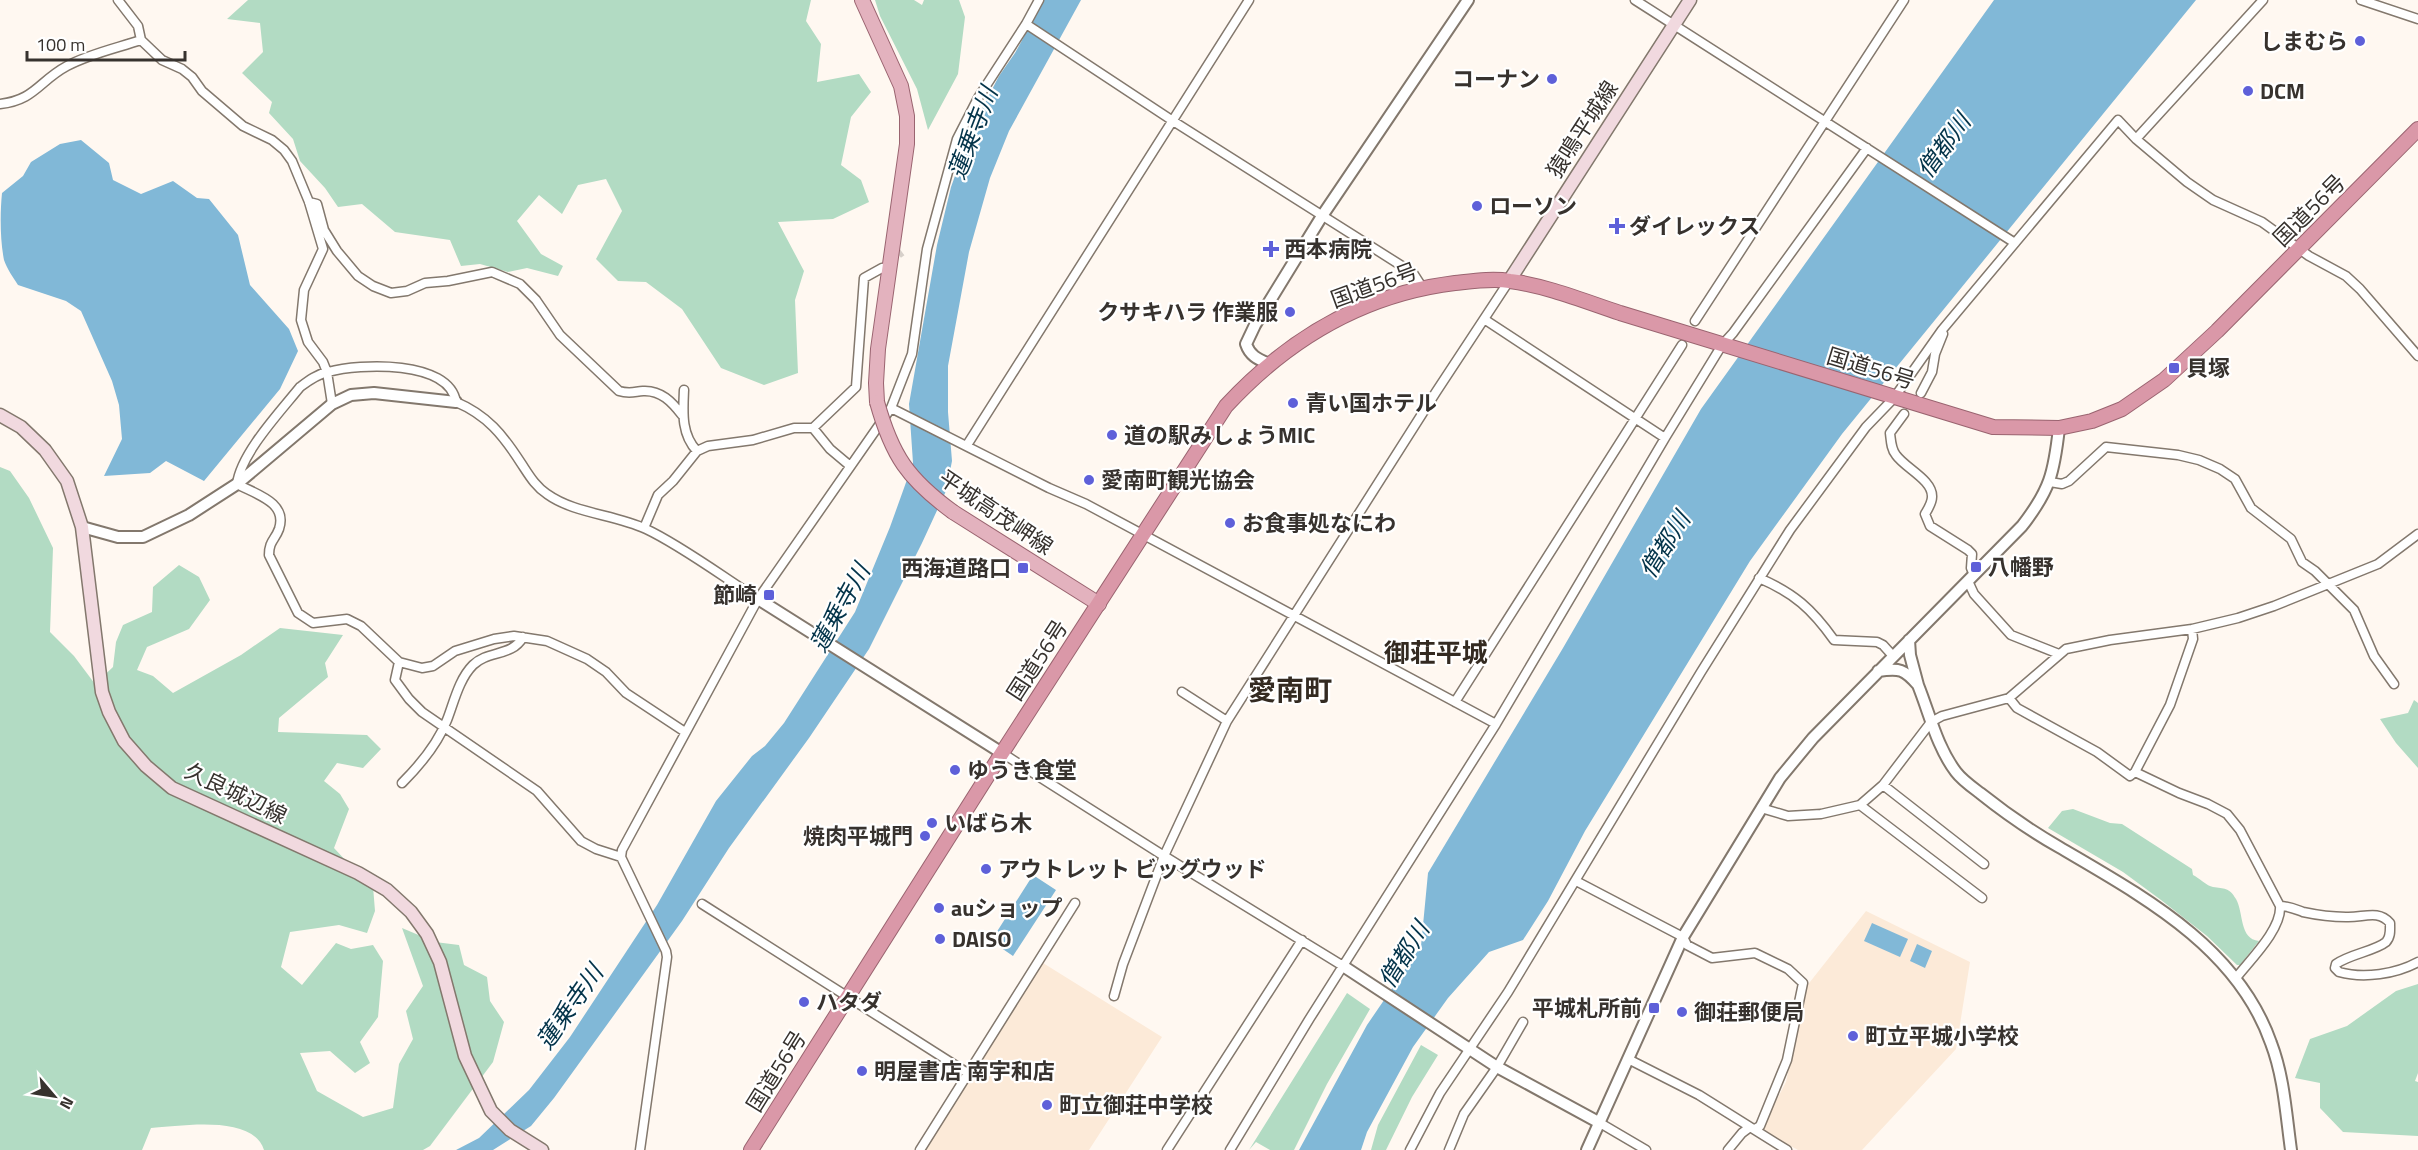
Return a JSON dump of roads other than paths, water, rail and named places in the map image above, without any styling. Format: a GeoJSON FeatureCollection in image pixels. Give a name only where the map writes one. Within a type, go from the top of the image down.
{"type":"FeatureCollection","features":[{"type":"Feature","properties":{"kind":"highway","name":"国道56号"},"geometry":{"type":"LineString","coordinates":[[751,1150],[1002,753],[1226,406],[1269,364],[1336,318],[1422,287],[1481,280],[1509,281],[1561,293],[1722,345],[1993,427],[2060,428],[2092,421],[2122,409],[2164,380],[2217,332],[2418,129]]}},
{"type":"Feature","properties":{"kind":"main road","name":"平城高茂岬線"},"geometry":{"type":"LineString","coordinates":[[862,0],[902,86],[907,116],[907,144],[878,349],[876,383],[884,405],[885,432],[897,457],[931,496],[1099,604]]}},
{"type":"Feature","properties":{"kind":"main road","name":"猿鳴平城線"},"geometry":{"type":"LineString","coordinates":[[1509,281],[1690,0]]}},
{"type":"Feature","properties":{"kind":"main road","name":"久良城辺線"},"geometry":{"type":"LineString","coordinates":[[0,415],[21,427],[45,450],[67,481],[82,527],[102,692],[109,712],[124,741],[146,766],[172,788],[358,873],[387,890],[411,912],[427,934],[440,962],[465,1056],[491,1111],[510,1130],[538,1148]]}},
{"type":"Feature","properties":{"kind":"street"},"geometry":{"type":"LineString","coordinates":[[118,0],[138,26],[141,40],[162,60],[182,69],[192,77],[202,91],[243,126],[272,141],[292,160],[309,202],[323,249],[304,290],[301,320],[308,342],[323,362],[327,372],[332,404]]}},
{"type":"Feature","properties":{"kind":"street"},"geometry":{"type":"LineString","coordinates":[[640,1150],[666,951],[621,857],[622,850],[758,599],[849,465],[912,354],[927,249],[957,139],[978,98],[1029,26],[1040,0]]}},
{"type":"Feature","properties":{"kind":"street"},"geometry":{"type":"LineString","coordinates":[[964,443],[1249,0]]}},
{"type":"Feature","properties":{"kind":"street"},"geometry":{"type":"LineString","coordinates":[[1269,364],[1257,359],[1249,352],[1246,344],[1322,216],[1468,0]]}},
{"type":"Feature","properties":{"kind":"street"},"geometry":{"type":"LineString","coordinates":[[1635,0],[2012,241]]}},
{"type":"Feature","properties":{"kind":"street"},"geometry":{"type":"LineString","coordinates":[[1695,321],[1904,0]]}},
{"type":"Feature","properties":{"kind":"street"},"geometry":{"type":"LineString","coordinates":[[2136,139],[2263,0]]}},
{"type":"Feature","properties":{"kind":"street"},"geometry":{"type":"LineString","coordinates":[[2361,0],[2418,19]]}},
{"type":"Feature","properties":{"kind":"street"},"geometry":{"type":"LineString","coordinates":[[1029,26],[1173,121],[1413,273],[1422,287]]}},
{"type":"Feature","properties":{"kind":"street"},"geometry":{"type":"LineString","coordinates":[[0,104],[16,102],[30,96],[51,76],[68,65],[141,40]]}},
{"type":"Feature","properties":{"kind":"street"},"geometry":{"type":"LineString","coordinates":[[1410,1150],[1440,1093],[1576,880],[1790,530],[1866,427],[1892,397],[2012,241],[2118,120],[2136,139],[2187,182],[2213,200],[2262,222],[2299,249],[2346,276],[2360,289],[2418,357]]}},
{"type":"Feature","properties":{"kind":"street"},"geometry":{"type":"LineString","coordinates":[[1230,1150],[1346,968],[1496,724],[1722,345],[1870,150]]}},
{"type":"Feature","properties":{"kind":"street"},"geometry":{"type":"LineString","coordinates":[[309,202],[317,204],[324,230],[337,251],[358,276],[373,286],[391,293],[425,283],[492,272],[520,284],[536,300],[560,335],[619,391],[628,394],[644,391],[659,393],[672,402],[682,415]]}},
{"type":"Feature","properties":{"kind":"street"},"geometry":{"type":"LineString","coordinates":[[644,528],[658,495],[674,482],[697,451],[708,446],[753,440],[794,428],[813,428],[856,387],[864,278],[882,268]]}},
{"type":"Feature","properties":{"kind":"street"},"geometry":{"type":"LineString","coordinates":[[1114,996],[1127,954],[1164,856],[1227,721],[1509,281]]}},
{"type":"Feature","properties":{"kind":"street"},"geometry":{"type":"LineString","coordinates":[[1484,319],[1665,438]]}},
{"type":"Feature","properties":{"kind":"street"},"geometry":{"type":"LineString","coordinates":[[1921,393],[1934,364],[1935,354],[1943,336],[1942,330]]}},
{"type":"Feature","properties":{"kind":"street"},"geometry":{"type":"LineString","coordinates":[[1455,702],[1682,345]]}},
{"type":"Feature","properties":{"kind":"street"},"geometry":{"type":"LineString","coordinates":[[237,484],[246,457],[300,387],[327,372],[362,367],[408,368],[444,380],[454,391],[456,402]]}},
{"type":"Feature","properties":{"kind":"street"},"geometry":{"type":"LineString","coordinates":[[684,390],[682,415],[687,437],[697,451]]}},
{"type":"Feature","properties":{"kind":"street"},"geometry":{"type":"LineString","coordinates":[[82,527],[118,537],[143,537],[189,515],[237,484],[332,404],[351,396],[374,393],[456,402],[474,409],[492,423],[537,488],[549,496],[566,504],[644,528],[866,665],[1164,856],[1302,940],[1497,1067],[1646,1150]]}},
{"type":"Feature","properties":{"kind":"street"},"geometry":{"type":"LineString","coordinates":[[884,405],[964,443],[1049,488],[1086,504],[1496,724]]}},
{"type":"Feature","properties":{"kind":"street"},"geometry":{"type":"LineString","coordinates":[[1904,414],[1890,433],[1891,446],[1895,455],[1928,486],[1932,493],[1925,520],[1930,526],[1972,554],[1971,578],[1974,594],[2011,635],[2059,654]]}},
{"type":"Feature","properties":{"kind":"street"},"geometry":{"type":"LineString","coordinates":[[813,428],[830,449],[849,465]]}},
{"type":"Feature","properties":{"kind":"street"},"geometry":{"type":"LineString","coordinates":[[1587,1150],[1683,937],[1780,778],[1813,738],[2022,526],[2042,501],[2050,482],[2060,428]]}},
{"type":"Feature","properties":{"kind":"street"},"geometry":{"type":"LineString","coordinates":[[2050,482],[2062,484],[2069,481],[2106,447],[2178,455],[2199,460],[2220,469],[2235,479],[2252,508],[2291,539],[2302,562],[2354,610],[2374,656],[2394,684]]}},
{"type":"Feature","properties":{"kind":"street"},"geometry":{"type":"LineString","coordinates":[[237,484],[264,496],[276,506],[281,518],[278,530],[269,545],[269,555],[298,613],[313,623],[347,619],[361,626],[399,662],[422,668],[433,666],[455,651],[494,639],[523,637],[558,645],[587,659],[606,672],[626,693],[685,732]]}},
{"type":"Feature","properties":{"kind":"street"},"geometry":{"type":"LineString","coordinates":[[1761,808],[1788,816],[1821,814],[1860,805],[1882,785],[1931,722],[1942,716],[2008,698],[2066,649],[2083,644],[2192,629],[2274,606],[2378,564],[2418,534]]}},
{"type":"Feature","properties":{"kind":"street"},"geometry":{"type":"LineString","coordinates":[[1759,578],[1798,599],[1818,617],[1834,640],[1877,642],[1893,656]]}},
{"type":"Feature","properties":{"kind":"street"},"geometry":{"type":"LineString","coordinates":[[2008,698],[2017,708],[2097,752],[2130,776],[2135,772],[2170,705],[2193,639],[2192,629]]}},
{"type":"Feature","properties":{"kind":"street"},"geometry":{"type":"LineString","coordinates":[[402,783],[424,759],[444,727],[472,666],[485,657],[518,646],[523,637]]}},
{"type":"Feature","properties":{"kind":"street"},"geometry":{"type":"LineString","coordinates":[[1910,640],[1910,655],[1931,722],[1945,756],[1958,775],[2033,832],[2158,908],[2200,939],[2236,978],[2254,1004],[2271,1042],[2282,1080],[2291,1150]]}},
{"type":"Feature","properties":{"kind":"street"},"geometry":{"type":"LineString","coordinates":[[399,662],[395,680],[409,699],[444,727],[537,791],[581,842],[621,857]]}},
{"type":"Feature","properties":{"kind":"street"},"geometry":{"type":"LineString","coordinates":[[1878,671],[1892,669],[1905,671],[1918,685]]}},
{"type":"Feature","properties":{"kind":"street"},"geometry":{"type":"LineString","coordinates":[[1182,692],[1227,721]]}},
{"type":"Feature","properties":{"kind":"street"},"geometry":{"type":"LineString","coordinates":[[2135,772],[2227,814],[2240,830],[2280,906],[2281,914],[2276,927],[2236,978]]}},
{"type":"Feature","properties":{"kind":"street"},"geometry":{"type":"LineString","coordinates":[[1882,785],[1984,864]]}},
{"type":"Feature","properties":{"kind":"street"},"geometry":{"type":"LineString","coordinates":[[1860,805],[1982,898]]}},
{"type":"Feature","properties":{"kind":"street"},"geometry":{"type":"LineString","coordinates":[[1576,880],[1683,937],[1687,945],[1712,958],[1755,953],[1788,969],[1803,982],[1787,1060],[1760,1126],[1752,1128],[1728,1150]]}},
{"type":"Feature","properties":{"kind":"street"},"geometry":{"type":"LineString","coordinates":[[920,1150],[1075,903]]}},
{"type":"Feature","properties":{"kind":"street"},"geometry":{"type":"LineString","coordinates":[[702,904],[969,1074]]}},
{"type":"Feature","properties":{"kind":"street"},"geometry":{"type":"LineString","coordinates":[[2280,906],[2349,918],[2377,915],[2385,917],[2390,923],[2390,936],[2385,942],[2344,958],[2336,964],[2335,968],[2339,972],[2380,974],[2406,968],[2418,962]]}},
{"type":"Feature","properties":{"kind":"street"},"geometry":{"type":"LineString","coordinates":[[1167,1150],[1302,940]]}},
{"type":"Feature","properties":{"kind":"street"},"geometry":{"type":"LineString","coordinates":[[1449,1150],[1464,1114],[1497,1067],[1523,1022]]}},
{"type":"Feature","properties":{"kind":"street"},"geometry":{"type":"LineString","coordinates":[[1628,1059],[1699,1095],[1787,1150]]}},
{"type":"Feature","properties":{"kind":"water","name":"蓮乗寺川"},"geometry":{"type":"Polygon","coordinates":[[[1044,0],[1081,0],[1009,131],[990,178],[969,252],[948,366],[948,412],[952,461],[946,491],[869,649],[809,738],[729,848],[682,921],[554,1098],[531,1126],[493,1150],[456,1150],[479,1138],[529,1090],[570,1037],[657,905],[716,801],[752,756],[765,746],[784,723],[855,612],[913,463],[909,404],[937,245],[951,187],[973,126],[999,76],[1015,53],[1044,0]]]}},
{"type":"Feature","properties":{"kind":"water","name":"僧都川"},"geometry":{"type":"Polygon","coordinates":[[[1994,0],[2196,0],[1842,434],[1750,561],[1585,831],[1548,901],[1523,940],[1489,952],[1448,998],[1413,1047],[1367,1132],[1361,1150],[1299,1150],[1367,1025],[1421,946],[1428,873],[1563,648],[1701,409],[1994,0]]]}},
{"type":"Feature","properties":{"kind":"water"},"geometry":{"type":"Polygon","coordinates":[[[81,140],[109,163],[113,180],[141,194],[173,181],[197,198],[209,199],[238,235],[250,285],[289,329],[298,351],[280,389],[204,481],[166,461],[150,473],[104,476],[122,439],[119,405],[112,381],[81,311],[66,301],[18,285],[4,260],[1,227],[2,193],[23,176],[31,162],[60,144],[81,140]]]}},
{"type":"Feature","properties":{"kind":"water"},"geometry":{"type":"Polygon","coordinates":[[[1033,875],[1056,890],[1013,956],[991,941],[1033,875]]]}},
{"type":"Feature","properties":{"kind":"water"},"geometry":{"type":"Polygon","coordinates":[[[1872,923],[1908,939],[1900,957],[1864,941],[1872,923]]]}},
{"type":"Feature","properties":{"kind":"water"},"geometry":{"type":"Polygon","coordinates":[[[1917,944],[1932,951],[1925,968],[1910,961],[1917,944]]]}},
{"type":"Feature","properties":{"kind":"tunnel"},"geometry":{"type":"LineString","coordinates":[[889,262],[902,252]]}},
{"type":"Feature","properties":{"kind":"place","name":"しまむら"},"geometry":{"type":"Point","coordinates":[2360,41]}},
{"type":"Feature","properties":{"kind":"place","name":"コーナン"},"geometry":{"type":"Point","coordinates":[1552,79]}},
{"type":"Feature","properties":{"kind":"place","name":"DCM"},"geometry":{"type":"Point","coordinates":[2248,91]}},
{"type":"Feature","properties":{"kind":"place","name":"ローソン"},"geometry":{"type":"Point","coordinates":[1477,206]}},
{"type":"Feature","properties":{"kind":"place","name":"ダイレックス"},"geometry":{"type":"Point","coordinates":[1617,226]}},
{"type":"Feature","properties":{"kind":"place","name":"西本病院"},"geometry":{"type":"Point","coordinates":[1271,249]}},
{"type":"Feature","properties":{"kind":"place","name":"クサキハラ 作業服"},"geometry":{"type":"Point","coordinates":[1290,312]}},
{"type":"Feature","properties":{"kind":"place","name":"貝塚"},"geometry":{"type":"Point","coordinates":[2174,368]}},
{"type":"Feature","properties":{"kind":"place","name":"青い国ホテル"},"geometry":{"type":"Point","coordinates":[1293,403]}},
{"type":"Feature","properties":{"kind":"place","name":"道の駅みしょうMIC"},"geometry":{"type":"Point","coordinates":[1112,435]}},
{"type":"Feature","properties":{"kind":"place","name":"愛南町観光協会"},"geometry":{"type":"Point","coordinates":[1089,480]}},
{"type":"Feature","properties":{"kind":"place","name":"お食事処なにわ"},"geometry":{"type":"Point","coordinates":[1230,523]}},
{"type":"Feature","properties":{"kind":"place","name":"八幡野"},"geometry":{"type":"Point","coordinates":[1976,567]}},
{"type":"Feature","properties":{"kind":"place","name":"西海道路口"},"geometry":{"type":"Point","coordinates":[1023,568]}},
{"type":"Feature","properties":{"kind":"place","name":"節崎"},"geometry":{"type":"Point","coordinates":[769,595]}},
{"type":"Feature","properties":{"kind":"place","name":"ゆうき食堂"},"geometry":{"type":"Point","coordinates":[955,770]}},
{"type":"Feature","properties":{"kind":"place","name":"いばら木"},"geometry":{"type":"Point","coordinates":[932,823]}},
{"type":"Feature","properties":{"kind":"place","name":"焼肉平城門"},"geometry":{"type":"Point","coordinates":[925,836]}},
{"type":"Feature","properties":{"kind":"place","name":"アウトレット ビッグウッド"},"geometry":{"type":"Point","coordinates":[986,869]}},
{"type":"Feature","properties":{"kind":"place","name":"auショップ"},"geometry":{"type":"Point","coordinates":[939,908]}},
{"type":"Feature","properties":{"kind":"place","name":"DAISO"},"geometry":{"type":"Point","coordinates":[940,939]}},
{"type":"Feature","properties":{"kind":"place","name":"ハタダ"},"geometry":{"type":"Point","coordinates":[804,1002]}},
{"type":"Feature","properties":{"kind":"place","name":"平城札所前"},"geometry":{"type":"Point","coordinates":[1654,1008]}},
{"type":"Feature","properties":{"kind":"place","name":"御荘郵便局"},"geometry":{"type":"Point","coordinates":[1682,1012]}},
{"type":"Feature","properties":{"kind":"place","name":"町立平城小学校"},"geometry":{"type":"Point","coordinates":[1853,1036]}},
{"type":"Feature","properties":{"kind":"place","name":"明屋書店 南宇和店"},"geometry":{"type":"Point","coordinates":[862,1071]}},
{"type":"Feature","properties":{"kind":"place","name":"町立御荘中学校"},"geometry":{"type":"Point","coordinates":[1047,1105]}},
{"type":"Feature","properties":{"kind":"district","name":"御荘平城"},"geometry":{"type":"Point","coordinates":[1436,653]}},
{"type":"Feature","properties":{"kind":"district","name":"愛南町"},"geometry":{"type":"Point","coordinates":[1290,690]}}]}
